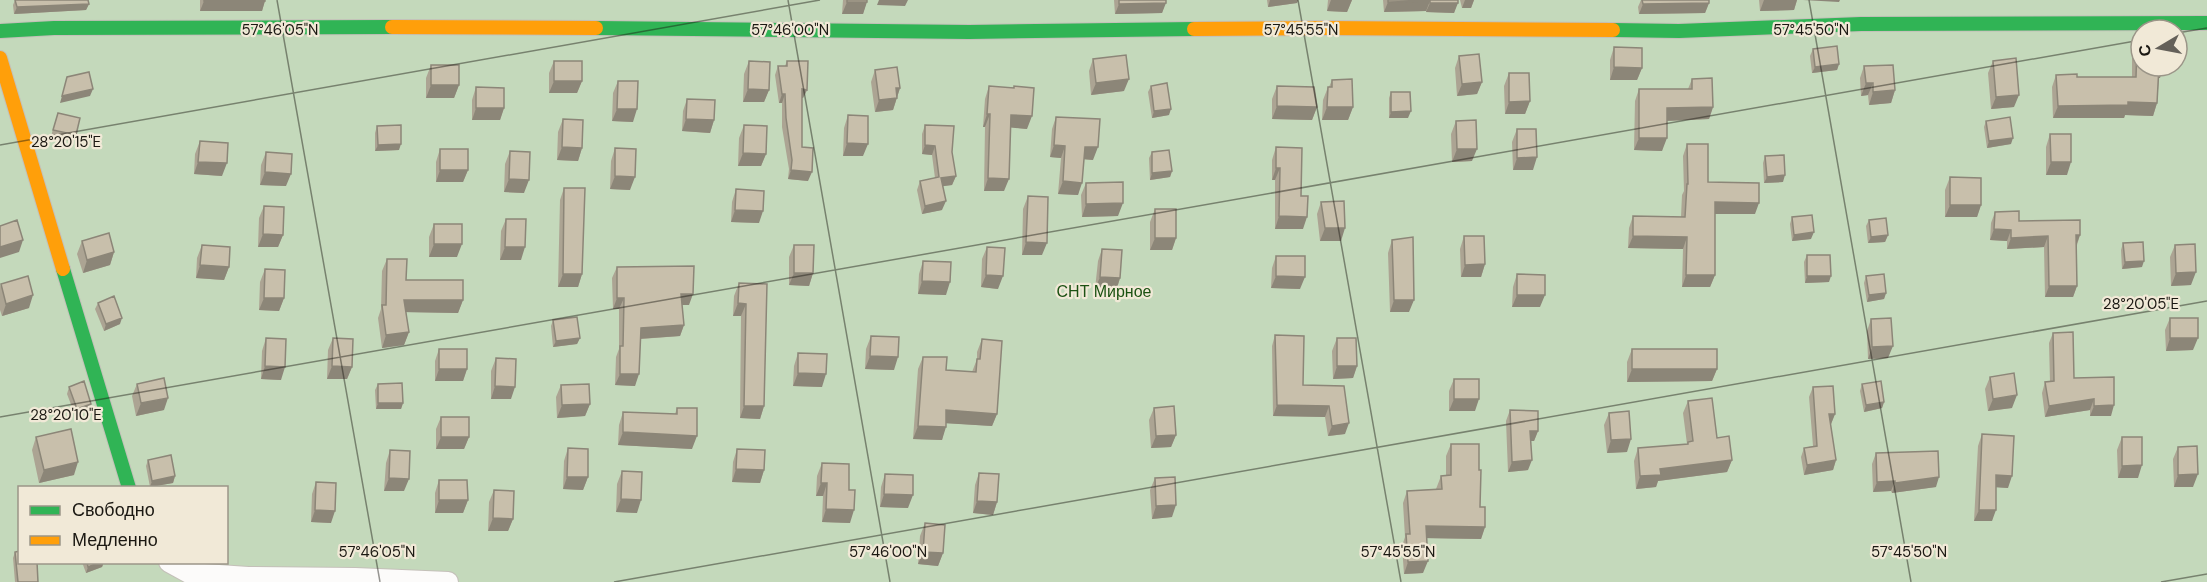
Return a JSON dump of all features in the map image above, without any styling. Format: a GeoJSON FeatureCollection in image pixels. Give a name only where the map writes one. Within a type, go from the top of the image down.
{"type":"FeatureCollection","features":[{"type":"Feature","properties":{"kind":"street"},"geometry":{"type":"LineString","coordinates":[[0,31],[54,28],[252,27],[601,28],[969,33],[1314,28],[1679,31],[1861,24],[2207,23]]}},
{"type":"Feature","properties":{"kind":"street"},"geometry":{"type":"LineString","coordinates":[[0,58],[128,486]]}},
{"type":"Feature","properties":{"kind":"street"},"geometry":{"type":"LineString","coordinates":[[173,564],[189,573],[248,577],[448,582]]}},
{"type":"Feature","properties":{"kind":"green space","name":"СНТ Мирное"},"geometry":{"type":"Polygon","coordinates":[[[0,0],[2207,0],[2207,582],[0,582],[0,0]]]}},
{"type":"Feature","properties":{"kind":"building"},"geometry":{"type":"Polygon","coordinates":[[[15,0],[88,0],[89,4],[17,7],[15,0]]]}},
{"type":"Feature","properties":{"kind":"building"},"geometry":{"type":"Polygon","coordinates":[[[265,0],[265,1],[204,1],[265,0]]]}},
{"type":"Feature","properties":{"kind":"building"},"geometry":{"type":"Polygon","coordinates":[[[847,0],[867,0],[867,2],[847,2],[847,0]]]}},
{"type":"Feature","properties":{"kind":"building"},"geometry":{"type":"Polygon","coordinates":[[[1119,0],[1166,0],[1166,3],[1119,4],[1119,0]]]}},
{"type":"Feature","properties":{"kind":"building"},"geometry":{"type":"Polygon","coordinates":[[[1388,0],[1458,0],[1458,3],[1388,2],[1388,0]]]}},
{"type":"Feature","properties":{"kind":"building"},"geometry":{"type":"Polygon","coordinates":[[[1642,0],[1709,0],[1709,3],[1643,4],[1642,0]]]}},
{"type":"Feature","properties":{"kind":"building"},"geometry":{"type":"Polygon","coordinates":[[[1837,46],[1839,64],[1815,67],[1813,49],[1837,46]]]}},
{"type":"Feature","properties":{"kind":"building"},"geometry":{"type":"Polygon","coordinates":[[[1614,47],[1642,48],[1642,68],[1614,67],[1614,47]]]}},
{"type":"Feature","properties":{"kind":"building"},"geometry":{"type":"Polygon","coordinates":[[[1479,54],[1482,82],[1462,84],[1459,56],[1479,54]]]}},
{"type":"Feature","properties":{"kind":"building"},"geometry":{"type":"Polygon","coordinates":[[[1126,55],[1129,79],[1096,83],[1093,59],[1126,55]]]}},
{"type":"Feature","properties":{"kind":"building"},"geometry":{"type":"Polygon","coordinates":[[[2016,58],[2019,95],[1996,97],[1993,61],[2016,58]]]}},
{"type":"Feature","properties":{"kind":"building"},"geometry":{"type":"Polygon","coordinates":[[[554,61],[582,61],[582,81],[554,81],[554,61]]]}},
{"type":"Feature","properties":{"kind":"building"},"geometry":{"type":"Polygon","coordinates":[[[749,61],[770,62],[769,90],[748,89],[749,61]]]}},
{"type":"Feature","properties":{"kind":"building"},"geometry":{"type":"Polygon","coordinates":[[[787,61],[808,61],[807,90],[802,89],[802,147],[813,148],[812,172],[791,170],[785,94],[782,94],[778,66],[787,66],[787,61]]]}},
{"type":"Feature","properties":{"kind":"building"},"geometry":{"type":"Polygon","coordinates":[[[431,65],[459,65],[459,85],[431,85],[431,65]]]}},
{"type":"Feature","properties":{"kind":"building"},"geometry":{"type":"Polygon","coordinates":[[[1893,65],[1895,90],[1873,92],[1873,83],[1866,83],[1864,66],[1893,65]]]}},
{"type":"Feature","properties":{"kind":"building"},"geometry":{"type":"Polygon","coordinates":[[[897,67],[900,88],[896,88],[897,98],[879,100],[875,70],[897,67]]]}},
{"type":"Feature","properties":{"kind":"building"},"geometry":{"type":"Polygon","coordinates":[[[89,72],[93,89],[62,96],[67,77],[89,72]]]}},
{"type":"Feature","properties":{"kind":"building"},"geometry":{"type":"Polygon","coordinates":[[[1509,73],[1529,73],[1530,101],[1509,102],[1509,73]]]}},
{"type":"Feature","properties":{"kind":"building"},"geometry":{"type":"Polygon","coordinates":[[[2077,74],[2077,77],[2158,78],[2157,103],[2128,102],[2128,105],[2058,106],[2056,75],[2077,74]]]}},
{"type":"Feature","properties":{"kind":"building"},"geometry":{"type":"Polygon","coordinates":[[[1712,78],[1713,107],[1667,108],[1667,138],[1639,138],[1639,89],[1692,89],[1692,79],[1712,78]]]}},
{"type":"Feature","properties":{"kind":"building"},"geometry":{"type":"Polygon","coordinates":[[[1352,79],[1353,107],[1327,107],[1328,87],[1332,87],[1332,80],[1352,79]]]}},
{"type":"Feature","properties":{"kind":"building"},"geometry":{"type":"Polygon","coordinates":[[[618,81],[638,81],[637,109],[617,109],[618,81]]]}},
{"type":"Feature","properties":{"kind":"building"},"geometry":{"type":"Polygon","coordinates":[[[1167,83],[1171,109],[1154,111],[1151,86],[1167,83]]]}},
{"type":"Feature","properties":{"kind":"building"},"geometry":{"type":"Polygon","coordinates":[[[989,86],[1034,88],[1032,116],[1011,115],[1009,179],[988,178],[989,86]]]}},
{"type":"Feature","properties":{"kind":"building"},"geometry":{"type":"Polygon","coordinates":[[[1277,86],[1314,87],[1317,107],[1277,106],[1277,86]]]}},
{"type":"Feature","properties":{"kind":"building"},"geometry":{"type":"Polygon","coordinates":[[[476,87],[504,88],[504,108],[476,108],[476,87]]]}},
{"type":"Feature","properties":{"kind":"building"},"geometry":{"type":"Polygon","coordinates":[[[1391,92],[1410,92],[1411,111],[1391,112],[1391,92]]]}},
{"type":"Feature","properties":{"kind":"building"},"geometry":{"type":"Polygon","coordinates":[[[687,99],[715,100],[714,120],[686,119],[687,99]]]}},
{"type":"Feature","properties":{"kind":"building"},"geometry":{"type":"Polygon","coordinates":[[[58,113],[80,118],[76,135],[53,130],[58,113]]]}},
{"type":"Feature","properties":{"kind":"building"},"geometry":{"type":"Polygon","coordinates":[[[848,115],[868,116],[868,144],[847,143],[848,115]]]}},
{"type":"Feature","properties":{"kind":"building"},"geometry":{"type":"Polygon","coordinates":[[[1056,117],[1100,119],[1098,147],[1085,147],[1082,183],[1063,181],[1065,146],[1054,145],[1056,117]]]}},
{"type":"Feature","properties":{"kind":"building"},"geometry":{"type":"Polygon","coordinates":[[[2010,117],[2013,138],[1989,141],[1986,121],[2010,117]]]}},
{"type":"Feature","properties":{"kind":"building"},"geometry":{"type":"Polygon","coordinates":[[[563,119],[583,120],[582,148],[562,147],[563,119]]]}},
{"type":"Feature","properties":{"kind":"building"},"geometry":{"type":"Polygon","coordinates":[[[1476,120],[1477,149],[1457,149],[1456,121],[1476,120]]]}},
{"type":"Feature","properties":{"kind":"building"},"geometry":{"type":"Polygon","coordinates":[[[401,125],[401,144],[378,145],[377,126],[401,125]]]}},
{"type":"Feature","properties":{"kind":"building"},"geometry":{"type":"Polygon","coordinates":[[[744,125],[767,126],[766,154],[743,153],[744,125]]]}},
{"type":"Feature","properties":{"kind":"building"},"geometry":{"type":"Polygon","coordinates":[[[925,125],[954,126],[952,152],[956,176],[941,178],[946,201],[925,206],[920,181],[939,177],[935,146],[925,145],[925,125]]]}},
{"type":"Feature","properties":{"kind":"building"},"geometry":{"type":"Polygon","coordinates":[[[1517,129],[1536,129],[1537,157],[1517,158],[1517,129]]]}},
{"type":"Feature","properties":{"kind":"building"},"geometry":{"type":"Polygon","coordinates":[[[2050,134],[2071,134],[2071,162],[2051,162],[2050,134]]]}},
{"type":"Feature","properties":{"kind":"building"},"geometry":{"type":"Polygon","coordinates":[[[200,141],[228,143],[227,163],[198,162],[200,141]]]}},
{"type":"Feature","properties":{"kind":"building"},"geometry":{"type":"Polygon","coordinates":[[[1687,144],[1708,144],[1708,182],[1759,183],[1759,203],[1715,202],[1715,275],[1686,275],[1687,237],[1633,236],[1633,216],[1685,217],[1688,184],[1687,144]]]}},
{"type":"Feature","properties":{"kind":"building"},"geometry":{"type":"Polygon","coordinates":[[[1276,147],[1302,148],[1301,196],[1308,196],[1307,217],[1279,216],[1280,168],[1276,168],[1276,147]]]}},
{"type":"Feature","properties":{"kind":"building"},"geometry":{"type":"Polygon","coordinates":[[[615,148],[636,149],[635,177],[615,176],[615,148]]]}},
{"type":"Feature","properties":{"kind":"building"},"geometry":{"type":"Polygon","coordinates":[[[440,149],[468,149],[468,170],[440,170],[440,149]]]}},
{"type":"Feature","properties":{"kind":"building"},"geometry":{"type":"Polygon","coordinates":[[[1169,150],[1172,171],[1152,173],[1152,152],[1169,150]]]}},
{"type":"Feature","properties":{"kind":"building"},"geometry":{"type":"Polygon","coordinates":[[[510,151],[530,152],[529,180],[509,179],[510,151]]]}},
{"type":"Feature","properties":{"kind":"building"},"geometry":{"type":"Polygon","coordinates":[[[266,152],[292,154],[291,174],[265,172],[266,152]]]}},
{"type":"Feature","properties":{"kind":"building"},"geometry":{"type":"Polygon","coordinates":[[[1784,155],[1785,175],[1767,177],[1765,156],[1784,155]]]}},
{"type":"Feature","properties":{"kind":"building"},"geometry":{"type":"Polygon","coordinates":[[[1950,177],[1981,178],[1981,205],[1950,205],[1950,177]]]}},
{"type":"Feature","properties":{"kind":"building"},"geometry":{"type":"Polygon","coordinates":[[[1123,182],[1123,203],[1086,204],[1086,183],[1123,182]]]}},
{"type":"Feature","properties":{"kind":"building"},"geometry":{"type":"Polygon","coordinates":[[[564,188],[585,188],[582,274],[563,274],[564,188]]]}},
{"type":"Feature","properties":{"kind":"building"},"geometry":{"type":"Polygon","coordinates":[[[736,189],[764,191],[763,211],[735,210],[736,189]]]}},
{"type":"Feature","properties":{"kind":"building"},"geometry":{"type":"Polygon","coordinates":[[[1028,196],[1048,197],[1047,243],[1026,242],[1028,196]]]}},
{"type":"Feature","properties":{"kind":"building"},"geometry":{"type":"Polygon","coordinates":[[[1344,201],[1345,228],[1325,228],[1321,202],[1344,201]]]}},
{"type":"Feature","properties":{"kind":"building"},"geometry":{"type":"Polygon","coordinates":[[[264,206],[284,207],[283,235],[263,234],[264,206]]]}},
{"type":"Feature","properties":{"kind":"building"},"geometry":{"type":"Polygon","coordinates":[[[1155,209],[1176,209],[1176,238],[1155,238],[1155,209]]]}},
{"type":"Feature","properties":{"kind":"building"},"geometry":{"type":"Polygon","coordinates":[[[2019,211],[2019,221],[2080,220],[2080,235],[2076,235],[2077,286],[2049,286],[2048,236],[2011,238],[2011,230],[1994,229],[1995,212],[2019,211]]]}},
{"type":"Feature","properties":{"kind":"building"},"geometry":{"type":"Polygon","coordinates":[[[1812,215],[1814,232],[1794,235],[1792,217],[1812,215]]]}},
{"type":"Feature","properties":{"kind":"building"},"geometry":{"type":"Polygon","coordinates":[[[1886,218],[1888,235],[1871,237],[1869,220],[1886,218]]]}},
{"type":"Feature","properties":{"kind":"building"},"geometry":{"type":"Polygon","coordinates":[[[506,219],[526,219],[525,247],[505,247],[506,219]]]}},
{"type":"Feature","properties":{"kind":"building"},"geometry":{"type":"Polygon","coordinates":[[[17,220],[23,240],[0,247],[0,226],[17,220]]]}},
{"type":"Feature","properties":{"kind":"building"},"geometry":{"type":"Polygon","coordinates":[[[434,224],[462,224],[462,244],[434,244],[434,224]]]}},
{"type":"Feature","properties":{"kind":"building"},"geometry":{"type":"Polygon","coordinates":[[[109,233],[114,252],[87,260],[82,241],[109,233]]]}},
{"type":"Feature","properties":{"kind":"building"},"geometry":{"type":"Polygon","coordinates":[[[1464,236],[1484,236],[1485,264],[1465,265],[1464,236]]]}},
{"type":"Feature","properties":{"kind":"building"},"geometry":{"type":"Polygon","coordinates":[[[1413,237],[1414,300],[1394,300],[1392,240],[1413,237]]]}},
{"type":"Feature","properties":{"kind":"building"},"geometry":{"type":"Polygon","coordinates":[[[2143,242],[2144,261],[2125,262],[2123,243],[2143,242]]]}},
{"type":"Feature","properties":{"kind":"building"},"geometry":{"type":"Polygon","coordinates":[[[2195,244],[2196,272],[2176,273],[2175,245],[2195,244]]]}},
{"type":"Feature","properties":{"kind":"building"},"geometry":{"type":"Polygon","coordinates":[[[202,245],[230,247],[229,267],[200,265],[202,245]]]}},
{"type":"Feature","properties":{"kind":"building"},"geometry":{"type":"Polygon","coordinates":[[[794,245],[814,245],[813,273],[794,273],[794,245]]]}},
{"type":"Feature","properties":{"kind":"building"},"geometry":{"type":"Polygon","coordinates":[[[987,247],[1005,248],[1003,276],[986,275],[987,247]]]}},
{"type":"Feature","properties":{"kind":"building"},"geometry":{"type":"Polygon","coordinates":[[[1102,249],[1122,250],[1120,278],[1100,277],[1102,249]]]}},
{"type":"Feature","properties":{"kind":"building"},"geometry":{"type":"Polygon","coordinates":[[[1807,255],[1830,255],[1831,276],[1807,276],[1807,255]]]}},
{"type":"Feature","properties":{"kind":"building"},"geometry":{"type":"Polygon","coordinates":[[[1276,256],[1305,256],[1305,277],[1276,276],[1276,256]]]}},
{"type":"Feature","properties":{"kind":"building"},"geometry":{"type":"Polygon","coordinates":[[[387,259],[407,259],[406,280],[463,280],[463,300],[404,300],[409,332],[386,335],[382,305],[386,305],[387,259]]]}},
{"type":"Feature","properties":{"kind":"building"},"geometry":{"type":"Polygon","coordinates":[[[923,261],[951,262],[950,282],[922,281],[923,261]]]}},
{"type":"Feature","properties":{"kind":"building"},"geometry":{"type":"Polygon","coordinates":[[[694,266],[693,294],[681,294],[684,325],[641,328],[639,374],[620,374],[624,298],[617,298],[617,267],[694,266]]]}},
{"type":"Feature","properties":{"kind":"building"},"geometry":{"type":"Polygon","coordinates":[[[265,269],[285,270],[284,298],[264,298],[265,269]]]}},
{"type":"Feature","properties":{"kind":"building"},"geometry":{"type":"Polygon","coordinates":[[[1517,274],[1545,275],[1545,295],[1517,295],[1517,274]]]}},
{"type":"Feature","properties":{"kind":"building"},"geometry":{"type":"Polygon","coordinates":[[[1884,274],[1886,293],[1869,295],[1866,276],[1884,274]]]}},
{"type":"Feature","properties":{"kind":"building"},"geometry":{"type":"Polygon","coordinates":[[[28,276],[33,295],[6,304],[1,284],[28,276]]]}},
{"type":"Feature","properties":{"kind":"building"},"geometry":{"type":"Polygon","coordinates":[[[739,283],[767,284],[764,406],[744,406],[746,304],[738,303],[739,283]]]}},
{"type":"Feature","properties":{"kind":"building"},"geometry":{"type":"Polygon","coordinates":[[[114,296],[122,318],[106,324],[98,303],[114,296]]]}},
{"type":"Feature","properties":{"kind":"building"},"geometry":{"type":"Polygon","coordinates":[[[577,317],[580,338],[556,341],[553,320],[577,317]]]}},
{"type":"Feature","properties":{"kind":"building"},"geometry":{"type":"Polygon","coordinates":[[[1891,318],[1893,346],[1872,347],[1871,319],[1891,318]]]}},
{"type":"Feature","properties":{"kind":"building"},"geometry":{"type":"Polygon","coordinates":[[[2170,318],[2198,318],[2198,338],[2170,338],[2170,318]]]}},
{"type":"Feature","properties":{"kind":"building"},"geometry":{"type":"Polygon","coordinates":[[[2073,332],[2074,378],[2114,377],[2114,405],[2094,406],[2094,399],[2049,406],[2045,382],[2054,381],[2053,333],[2073,332]]]}},
{"type":"Feature","properties":{"kind":"building"},"geometry":{"type":"Polygon","coordinates":[[[1275,335],[1304,336],[1303,385],[1344,386],[1349,423],[1332,426],[1329,406],[1277,405],[1275,335]]]}},
{"type":"Feature","properties":{"kind":"building"},"geometry":{"type":"Polygon","coordinates":[[[871,336],[899,337],[898,357],[870,356],[871,336]]]}},
{"type":"Feature","properties":{"kind":"building"},"geometry":{"type":"Polygon","coordinates":[[[266,338],[286,339],[285,367],[265,366],[266,338]]]}},
{"type":"Feature","properties":{"kind":"building"},"geometry":{"type":"Polygon","coordinates":[[[333,338],[353,339],[352,367],[332,366],[333,338]]]}},
{"type":"Feature","properties":{"kind":"building"},"geometry":{"type":"Polygon","coordinates":[[[1337,338],[1356,338],[1357,366],[1337,366],[1337,338]]]}},
{"type":"Feature","properties":{"kind":"building"},"geometry":{"type":"Polygon","coordinates":[[[982,339],[1002,341],[997,414],[946,410],[946,427],[918,426],[923,357],[947,357],[946,370],[976,372],[982,339]]]}},
{"type":"Feature","properties":{"kind":"building"},"geometry":{"type":"Polygon","coordinates":[[[439,349],[467,349],[467,369],[439,369],[439,349]]]}},
{"type":"Feature","properties":{"kind":"building"},"geometry":{"type":"Polygon","coordinates":[[[1632,349],[1717,349],[1717,369],[1632,369],[1632,349]]]}},
{"type":"Feature","properties":{"kind":"building"},"geometry":{"type":"Polygon","coordinates":[[[798,353],[827,354],[826,374],[798,373],[798,353]]]}},
{"type":"Feature","properties":{"kind":"building"},"geometry":{"type":"Polygon","coordinates":[[[496,358],[516,359],[515,387],[495,386],[496,358]]]}},
{"type":"Feature","properties":{"kind":"building"},"geometry":{"type":"Polygon","coordinates":[[[2014,373],[2017,395],[1993,399],[1990,377],[2014,373]]]}},
{"type":"Feature","properties":{"kind":"building"},"geometry":{"type":"Polygon","coordinates":[[[164,378],[168,398],[141,403],[137,384],[164,378]]]}},
{"type":"Feature","properties":{"kind":"building"},"geometry":{"type":"Polygon","coordinates":[[[1454,379],[1479,379],[1479,399],[1454,399],[1454,379]]]}},
{"type":"Feature","properties":{"kind":"building"},"geometry":{"type":"Polygon","coordinates":[[[84,381],[91,404],[77,409],[69,387],[84,381]]]}},
{"type":"Feature","properties":{"kind":"building"},"geometry":{"type":"Polygon","coordinates":[[[1881,381],[1884,402],[1866,405],[1862,384],[1881,381]]]}},
{"type":"Feature","properties":{"kind":"building"},"geometry":{"type":"Polygon","coordinates":[[[402,383],[403,403],[378,403],[378,384],[402,383]]]}},
{"type":"Feature","properties":{"kind":"building"},"geometry":{"type":"Polygon","coordinates":[[[589,384],[590,404],[562,405],[561,385],[589,384]]]}},
{"type":"Feature","properties":{"kind":"building"},"geometry":{"type":"Polygon","coordinates":[[[1833,386],[1835,414],[1829,414],[1836,460],[1807,465],[1804,448],[1817,446],[1813,387],[1833,386]]]}},
{"type":"Feature","properties":{"kind":"building"},"geometry":{"type":"Polygon","coordinates":[[[1712,398],[1717,438],[1729,436],[1732,460],[1660,469],[1661,475],[1640,476],[1638,448],[1688,444],[1693,441],[1688,401],[1712,398]]]}},
{"type":"Feature","properties":{"kind":"building"},"geometry":{"type":"Polygon","coordinates":[[[1174,406],[1176,435],[1156,436],[1154,408],[1174,406]]]}},
{"type":"Feature","properties":{"kind":"building"},"geometry":{"type":"Polygon","coordinates":[[[677,408],[697,408],[697,436],[623,432],[623,412],[677,414],[677,408]]]}},
{"type":"Feature","properties":{"kind":"building"},"geometry":{"type":"Polygon","coordinates":[[[1510,410],[1538,411],[1538,431],[1530,431],[1532,460],[1512,462],[1510,410]]]}},
{"type":"Feature","properties":{"kind":"building"},"geometry":{"type":"Polygon","coordinates":[[[1629,411],[1631,439],[1611,440],[1609,413],[1629,411]]]}},
{"type":"Feature","properties":{"kind":"building"},"geometry":{"type":"Polygon","coordinates":[[[441,417],[469,417],[469,437],[441,437],[441,417]]]}},
{"type":"Feature","properties":{"kind":"building"},"geometry":{"type":"Polygon","coordinates":[[[71,429],[78,462],[44,470],[36,437],[71,429]]]}},
{"type":"Feature","properties":{"kind":"building"},"geometry":{"type":"Polygon","coordinates":[[[1982,434],[2014,436],[2012,476],[1996,475],[1996,510],[1979,510],[1982,434]]]}},
{"type":"Feature","properties":{"kind":"building"},"geometry":{"type":"Polygon","coordinates":[[[2122,437],[2142,437],[2142,465],[2122,466],[2122,437]]]}},
{"type":"Feature","properties":{"kind":"building"},"geometry":{"type":"Polygon","coordinates":[[[1451,444],[1479,444],[1480,507],[1485,507],[1485,527],[1426,526],[1428,561],[1408,562],[1406,534],[1410,534],[1407,491],[1442,489],[1441,476],[1451,475],[1451,444]]]}},
{"type":"Feature","properties":{"kind":"building"},"geometry":{"type":"Polygon","coordinates":[[[2197,446],[2198,474],[2178,475],[2178,447],[2197,446]]]}},
{"type":"Feature","properties":{"kind":"building"},"geometry":{"type":"Polygon","coordinates":[[[568,448],[588,449],[588,477],[567,477],[568,448]]]}},
{"type":"Feature","properties":{"kind":"building"},"geometry":{"type":"Polygon","coordinates":[[[737,449],[765,450],[764,470],[736,469],[737,449]]]}},
{"type":"Feature","properties":{"kind":"building"},"geometry":{"type":"Polygon","coordinates":[[[390,450],[410,451],[409,479],[389,478],[390,450]]]}},
{"type":"Feature","properties":{"kind":"building"},"geometry":{"type":"Polygon","coordinates":[[[1938,451],[1939,477],[1895,483],[1895,481],[1877,482],[1876,453],[1938,451]]]}},
{"type":"Feature","properties":{"kind":"building"},"geometry":{"type":"Polygon","coordinates":[[[171,455],[175,476],[152,481],[148,460],[171,455]]]}},
{"type":"Feature","properties":{"kind":"building"},"geometry":{"type":"Polygon","coordinates":[[[822,463],[849,464],[849,490],[855,490],[854,510],[826,509],[827,483],[821,483],[822,463]]]}},
{"type":"Feature","properties":{"kind":"building"},"geometry":{"type":"Polygon","coordinates":[[[622,471],[642,472],[641,500],[621,499],[622,471]]]}},
{"type":"Feature","properties":{"kind":"building"},"geometry":{"type":"Polygon","coordinates":[[[979,473],[999,474],[997,502],[977,501],[979,473]]]}},
{"type":"Feature","properties":{"kind":"building"},"geometry":{"type":"Polygon","coordinates":[[[885,474],[913,475],[913,495],[884,494],[885,474]]]}},
{"type":"Feature","properties":{"kind":"building"},"geometry":{"type":"Polygon","coordinates":[[[1175,477],[1176,505],[1156,506],[1155,478],[1175,477]]]}},
{"type":"Feature","properties":{"kind":"building"},"geometry":{"type":"Polygon","coordinates":[[[439,480],[467,480],[468,500],[439,500],[439,480]]]}},
{"type":"Feature","properties":{"kind":"building"},"geometry":{"type":"Polygon","coordinates":[[[316,482],[336,483],[335,511],[315,510],[316,482]]]}},
{"type":"Feature","properties":{"kind":"building"},"geometry":{"type":"Polygon","coordinates":[[[494,490],[514,491],[513,519],[493,518],[494,490]]]}},
{"type":"Feature","properties":{"kind":"building"},"geometry":{"type":"Polygon","coordinates":[[[925,523],[945,525],[943,553],[923,552],[925,523]]]}},
{"type":"Feature","properties":{"kind":"building"},"geometry":{"type":"Polygon","coordinates":[[[18,551],[18,564],[37,564],[38,582],[18,582],[15,552],[18,551]]]}},
{"type":"Feature","properties":{"kind":"traffic: fast"},"geometry":{"type":"LineString","coordinates":[[1613,30],[1679,31],[1861,24],[2207,23]]}},
{"type":"Feature","properties":{"kind":"traffic: fast"},"geometry":{"type":"LineString","coordinates":[[0,31],[54,28],[392,27]]}},
{"type":"Feature","properties":{"kind":"traffic: fast"},"geometry":{"type":"LineString","coordinates":[[596,28],[969,32],[1194,29]]}},
{"type":"Feature","properties":{"kind":"traffic: fast"},"geometry":{"type":"LineString","coordinates":[[63,269],[128,486]]}},
{"type":"Feature","properties":{"kind":"traffic: slow"},"geometry":{"type":"LineString","coordinates":[[392,27],[596,28]]}},
{"type":"Feature","properties":{"kind":"traffic: slow"},"geometry":{"type":"LineString","coordinates":[[1194,29],[1613,30]]}},
{"type":"Feature","properties":{"kind":"traffic: slow"},"geometry":{"type":"LineString","coordinates":[[0,58],[63,269]]}}]}
